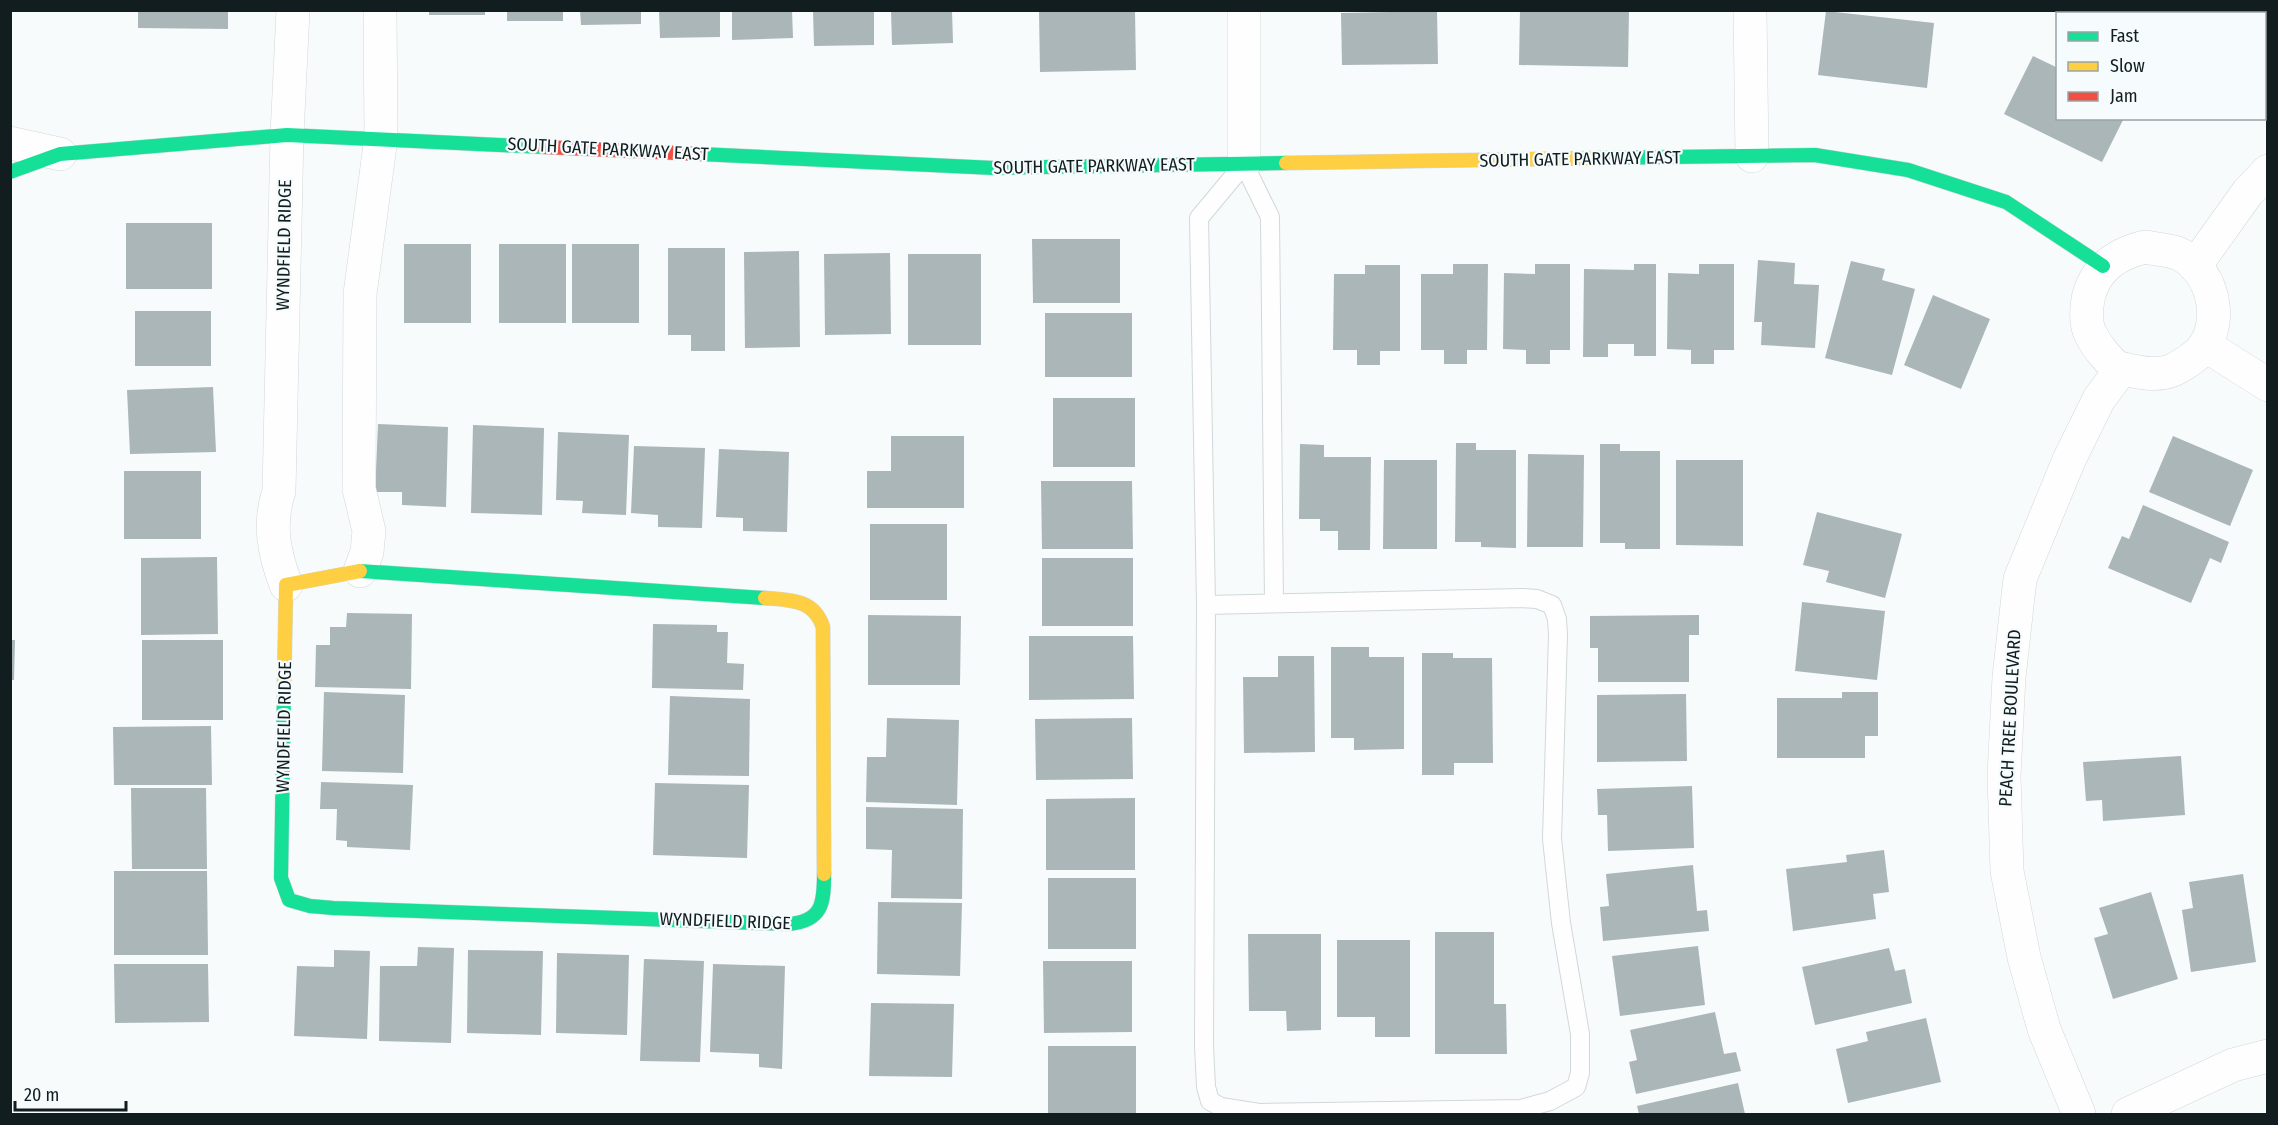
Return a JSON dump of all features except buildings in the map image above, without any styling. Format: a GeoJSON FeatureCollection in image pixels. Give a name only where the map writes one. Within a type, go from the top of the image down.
{"type":"FeatureCollection","features":[{"type":"Feature","properties":{"kind":"street","name":"WYNDFIELD RIDGE"},"geometry":{"type":"LineString","coordinates":[[286,585],[360,571],[794,600],[812,607],[820,616],[823,627],[824,898],[820,911],[813,918],[801,923],[781,924],[333,908],[310,906],[289,900],[281,878],[286,585],[277,561],[272,528],[273,509],[279,491],[287,135],[293,10]]}},
{"type":"Feature","properties":{"kind":"street"},"geometry":{"type":"LineString","coordinates":[[360,571],[367,552],[369,531],[359,489],[360,294],[381,138],[380,10]]}},
{"type":"Feature","properties":{"kind":"street"},"geometry":{"type":"LineString","coordinates":[[1244,10],[1244,164]]}},
{"type":"Feature","properties":{"kind":"street"},"geometry":{"type":"LineString","coordinates":[[1750,10],[1752,156]]}},
{"type":"Feature","properties":{"kind":"street","name":"SOUTH GATE PARKWAY EAST"},"geometry":{"type":"LineString","coordinates":[[10,172],[60,154],[287,135],[994,168],[1815,155],[1908,170],[2006,202],[2103,266]]}},
{"type":"Feature","properties":{"kind":"street","name":"SOUTH GATE PARKWAY EAST"},"geometry":{"type":"LineString","coordinates":[[10,143],[60,154]]}},
{"type":"Feature","properties":{"kind":"street"},"geometry":{"type":"LineString","coordinates":[[2195,266],[2248,192],[2268,171]]}},
{"type":"Feature","properties":{"kind":"street"},"geometry":{"type":"LineString","coordinates":[[2145,247],[2177,253],[2195,266],[2210,290],[2214,312],[2205,345],[2194,356],[2171,371],[2149,374],[2122,369],[2120,371],[2104,356],[2090,333],[2086,312],[2091,285],[2103,266],[2124,252],[2145,247]]}},
{"type":"Feature","properties":{"kind":"street"},"geometry":{"type":"LineString","coordinates":[[2205,345],[2268,385]]}},
{"type":"Feature","properties":{"kind":"street","name":"PEACH TREE BOULEVARD"},"geometry":{"type":"LineString","coordinates":[[2079,1114],[2044,1029],[2024,957],[2007,871],[2005,743],[2009,677],[2020,579],[2069,460],[2099,399],[2120,371]]}},
{"type":"Feature","properties":{"kind":"street"},"geometry":{"type":"LineString","coordinates":[[2128,1114],[2233,1065],[2268,1056]]}},
{"type":"Feature","properties":{"kind":"lane"},"geometry":{"type":"LineString","coordinates":[[1206,605],[1522,598],[1537,599],[1552,605],[1557,619],[1558,635],[1552,839],[1561,923],[1580,1034],[1580,1073],[1576,1087],[1556,1098],[1521,1109],[1259,1113],[1221,1107],[1210,1101],[1206,1087],[1204,1045],[1206,605],[1199,218],[1244,164],[1270,217],[1274,603]]}},
{"type":"Feature","properties":{"kind":"traffic: fast"},"geometry":{"type":"LineString","coordinates":[[10,172],[60,154],[287,135],[544,147]]}},
{"type":"Feature","properties":{"kind":"traffic: fast"},"geometry":{"type":"LineString","coordinates":[[699,154],[994,168],[1286,163]]}},
{"type":"Feature","properties":{"kind":"traffic: fast"},"geometry":{"type":"LineString","coordinates":[[1597,158],[1815,155],[1908,170],[2006,202],[2103,266]]}},
{"type":"Feature","properties":{"kind":"traffic: fast"},"geometry":{"type":"LineString","coordinates":[[360,571],[765,598]]}},
{"type":"Feature","properties":{"kind":"traffic: fast"},"geometry":{"type":"LineString","coordinates":[[284,691],[281,878],[289,900],[310,906],[333,908],[789,924],[809,919],[815,914],[822,901],[824,874]]}},
{"type":"Feature","properties":{"kind":"traffic: slow"},"geometry":{"type":"LineString","coordinates":[[1286,163],[1597,158]]}},
{"type":"Feature","properties":{"kind":"traffic: slow"},"geometry":{"type":"LineString","coordinates":[[284,691],[286,585],[360,571]]}},
{"type":"Feature","properties":{"kind":"traffic: slow"},"geometry":{"type":"LineString","coordinates":[[765,598],[792,601],[807,606],[814,611],[823,627],[824,874]]}},
{"type":"Feature","properties":{"kind":"traffic: jam"},"geometry":{"type":"LineString","coordinates":[[544,147],[699,154]]}}]}
